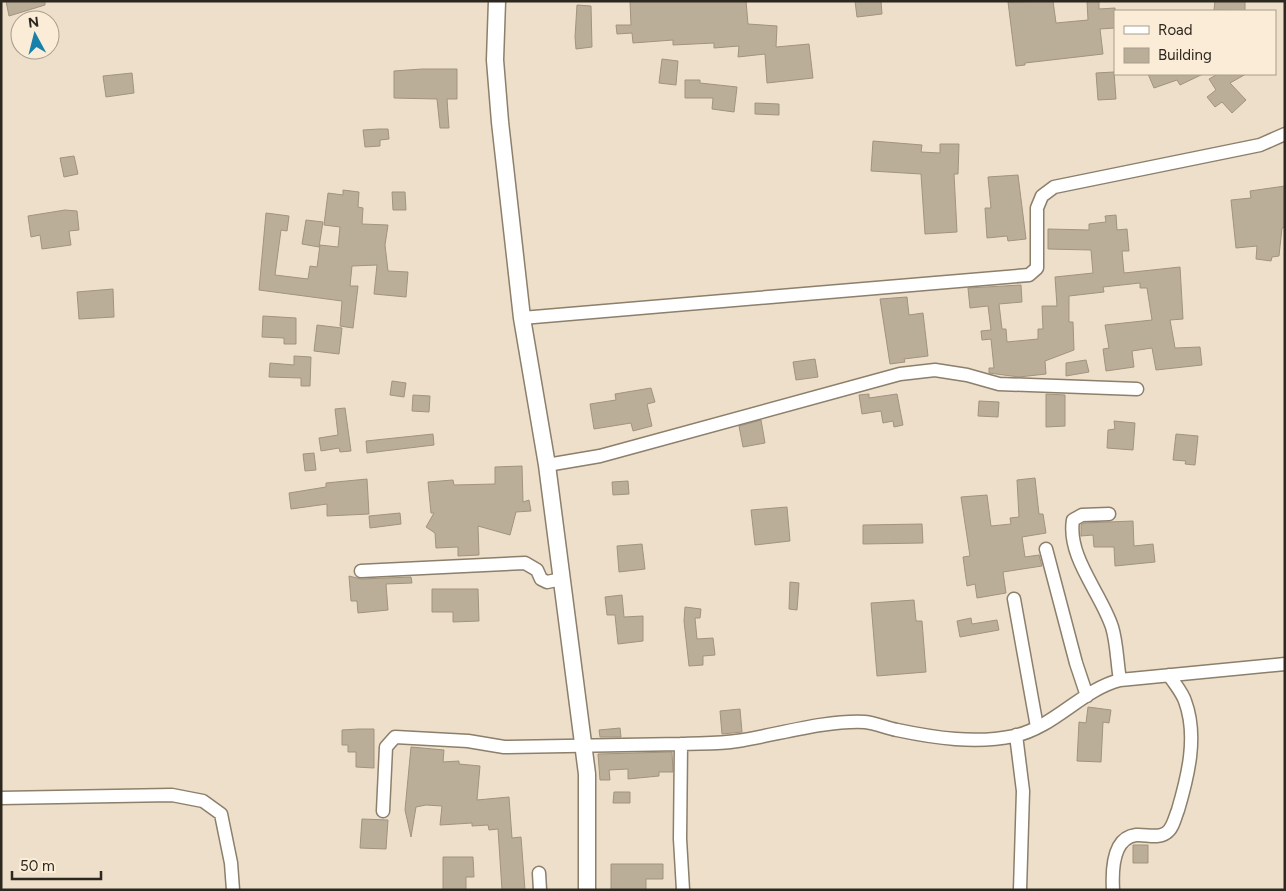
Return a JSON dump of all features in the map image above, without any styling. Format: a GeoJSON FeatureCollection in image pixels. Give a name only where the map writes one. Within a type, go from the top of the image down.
{"type":"FeatureCollection","features":[{"type":"Feature","properties":{"kind":"main road"},"geometry":{"type":"LineString","coordinates":[[497,1],[497,78],[522,318],[548,465],[586,774],[588,890]]}},
{"type":"Feature","properties":{"kind":"street"},"geometry":{"type":"LineString","coordinates":[[522,318],[1029,275],[1037,268],[1038,208],[1042,196],[1054,187],[1260,145],[1285,134]]}},
{"type":"Feature","properties":{"kind":"street"},"geometry":{"type":"LineString","coordinates":[[548,465],[600,456],[772,407],[900,374],[935,370],[967,375],[999,384],[1137,389]]}},
{"type":"Feature","properties":{"kind":"street"},"geometry":{"type":"LineString","coordinates":[[1109,514],[1082,515],[1073,520],[1071,531],[1079,557],[1112,628],[1120,680]]}},
{"type":"Feature","properties":{"kind":"street"},"geometry":{"type":"LineString","coordinates":[[1046,549],[1076,663],[1087,696]]}},
{"type":"Feature","properties":{"kind":"street"},"geometry":{"type":"LineString","coordinates":[[361,571],[525,563],[537,570],[542,579],[547,582],[562,579]]}},
{"type":"Feature","properties":{"kind":"street"},"geometry":{"type":"LineString","coordinates":[[1014,598],[1036,727]]}},
{"type":"Feature","properties":{"kind":"street"},"geometry":{"type":"LineString","coordinates":[[383,811],[386,747],[395,737],[468,741],[504,747],[583,748],[736,741],[831,725],[865,722],[896,730],[943,738],[986,740],[1016,735],[1052,721],[1107,683],[1120,680],[1285,664]]}},
{"type":"Feature","properties":{"kind":"street"},"geometry":{"type":"LineString","coordinates":[[1113,890],[1114,857],[1124,842],[1134,835],[1155,836],[1167,833],[1173,824],[1188,777],[1191,734],[1185,701],[1170,675]]}},
{"type":"Feature","properties":{"kind":"street"},"geometry":{"type":"LineString","coordinates":[[1016,735],[1023,791],[1020,890]]}},
{"type":"Feature","properties":{"kind":"street"},"geometry":{"type":"LineString","coordinates":[[681,744],[680,839],[683,890]]}},
{"type":"Feature","properties":{"kind":"street"},"geometry":{"type":"LineString","coordinates":[[1,798],[139,794],[172,795],[203,801],[221,814],[231,862],[233,890]]}},
{"type":"Feature","properties":{"kind":"street"},"geometry":{"type":"LineString","coordinates":[[539,872],[540,890]]}},
{"type":"Feature","properties":{"kind":"building"},"geometry":{"type":"Polygon","coordinates":[[[6,1],[45,1],[45,5],[29,10],[10,10],[9,16],[6,1]]]}},
{"type":"Feature","properties":{"kind":"building"},"geometry":{"type":"Polygon","coordinates":[[[630,1],[746,1],[748,24],[777,26],[776,47],[809,44],[813,78],[767,83],[765,54],[738,57],[739,46],[714,48],[714,43],[673,45],[673,40],[633,43],[632,33],[617,34],[616,25],[631,25],[630,1]]]}},
{"type":"Feature","properties":{"kind":"building"},"geometry":{"type":"Polygon","coordinates":[[[855,1],[881,1],[882,14],[857,17],[855,1]]]}},
{"type":"Feature","properties":{"kind":"building"},"geometry":{"type":"Polygon","coordinates":[[[1053,1],[1056,23],[1088,20],[1087,1],[1099,1],[1099,9],[1115,8],[1114,28],[1100,29],[1103,54],[1025,63],[1025,65],[1016,66],[1008,2],[1053,1]]]}},
{"type":"Feature","properties":{"kind":"building"},"geometry":{"type":"Polygon","coordinates":[[[1215,1],[1245,1],[1245,10],[1214,10],[1215,1]]]}},
{"type":"Feature","properties":{"kind":"building"},"geometry":{"type":"Polygon","coordinates":[[[577,5],[591,6],[592,47],[576,49],[577,5]]]}},
{"type":"Feature","properties":{"kind":"building"},"geometry":{"type":"Polygon","coordinates":[[[662,59],[678,61],[676,85],[659,83],[662,59]]]}},
{"type":"Feature","properties":{"kind":"building"},"geometry":{"type":"Polygon","coordinates":[[[457,69],[457,99],[447,99],[449,128],[440,128],[437,99],[394,98],[394,71],[457,69]]]}},
{"type":"Feature","properties":{"kind":"building"},"geometry":{"type":"Polygon","coordinates":[[[1114,72],[1116,99],[1098,100],[1096,73],[1114,72]]]}},
{"type":"Feature","properties":{"kind":"building"},"geometry":{"type":"Polygon","coordinates":[[[132,73],[134,93],[106,97],[103,76],[132,73]]]}},
{"type":"Feature","properties":{"kind":"building"},"geometry":{"type":"Polygon","coordinates":[[[1148,75],[1201,75],[1180,85],[1177,80],[1154,88],[1148,75]]]}},
{"type":"Feature","properties":{"kind":"building"},"geometry":{"type":"Polygon","coordinates":[[[1216,75],[1244,75],[1230,83],[1246,100],[1232,113],[1222,102],[1215,107],[1207,97],[1216,90],[1209,79],[1216,75]]]}},
{"type":"Feature","properties":{"kind":"building"},"geometry":{"type":"Polygon","coordinates":[[[685,80],[700,80],[700,83],[737,87],[734,112],[712,109],[713,98],[685,98],[685,80]]]}},
{"type":"Feature","properties":{"kind":"building"},"geometry":{"type":"Polygon","coordinates":[[[755,103],[779,104],[779,115],[755,114],[755,103]]]}},
{"type":"Feature","properties":{"kind":"building"},"geometry":{"type":"Polygon","coordinates":[[[388,129],[389,139],[380,140],[380,146],[365,147],[363,130],[388,129]]]}},
{"type":"Feature","properties":{"kind":"building"},"geometry":{"type":"Polygon","coordinates":[[[873,141],[922,145],[921,152],[940,153],[940,144],[959,144],[958,174],[954,174],[957,232],[925,234],[921,174],[871,171],[873,141]]]}},
{"type":"Feature","properties":{"kind":"building"},"geometry":{"type":"Polygon","coordinates":[[[74,156],[78,174],[64,177],[60,158],[74,156]]]}},
{"type":"Feature","properties":{"kind":"building"},"geometry":{"type":"Polygon","coordinates":[[[1018,175],[1026,239],[1008,241],[1007,236],[987,238],[985,208],[991,208],[988,177],[1018,175]]]}},
{"type":"Feature","properties":{"kind":"building"},"geometry":{"type":"Polygon","coordinates":[[[1285,186],[1285,227],[1282,228],[1279,256],[1272,257],[1271,261],[1256,259],[1257,246],[1236,248],[1231,200],[1251,198],[1250,191],[1285,186]]]}},
{"type":"Feature","properties":{"kind":"building"},"geometry":{"type":"Polygon","coordinates":[[[343,190],[359,192],[358,207],[363,208],[362,224],[388,225],[385,245],[388,271],[408,272],[406,297],[374,294],[377,265],[352,266],[350,286],[358,286],[353,328],[340,326],[342,301],[259,290],[266,213],[289,216],[287,231],[281,230],[275,275],[308,279],[310,266],[317,267],[320,245],[338,247],[340,227],[324,225],[328,193],[343,195],[343,190]]]}},
{"type":"Feature","properties":{"kind":"building"},"geometry":{"type":"Polygon","coordinates":[[[392,192],[405,192],[406,210],[393,210],[392,192]]]}},
{"type":"Feature","properties":{"kind":"building"},"geometry":{"type":"Polygon","coordinates":[[[65,210],[77,211],[79,230],[69,231],[71,245],[42,249],[40,235],[31,237],[28,216],[65,210]]]}},
{"type":"Feature","properties":{"kind":"building"},"geometry":{"type":"Polygon","coordinates":[[[1116,215],[1117,230],[1127,229],[1129,251],[1122,251],[1124,273],[1180,267],[1183,319],[1170,320],[1175,348],[1200,347],[1202,365],[1156,370],[1152,348],[1132,351],[1134,367],[1106,371],[1103,349],[1109,348],[1105,325],[1152,320],[1147,288],[1140,288],[1140,283],[1103,287],[1104,292],[1069,296],[1069,322],[1073,322],[1074,350],[1045,361],[1046,374],[1019,377],[989,373],[989,368],[994,368],[991,339],[982,340],[981,331],[991,330],[988,306],[970,308],[968,288],[1021,285],[1022,302],[999,304],[1002,329],[1006,329],[1007,342],[1038,339],[1038,329],[1043,329],[1042,306],[1057,306],[1055,277],[1093,273],[1091,250],[1048,249],[1048,229],[1089,230],[1089,224],[1106,222],[1105,216],[1116,215]]]}},
{"type":"Feature","properties":{"kind":"building"},"geometry":{"type":"Polygon","coordinates":[[[306,220],[323,222],[319,247],[302,244],[306,220]]]}},
{"type":"Feature","properties":{"kind":"building"},"geometry":{"type":"Polygon","coordinates":[[[113,289],[114,317],[79,319],[77,292],[113,289]]]}},
{"type":"Feature","properties":{"kind":"building"},"geometry":{"type":"Polygon","coordinates":[[[907,297],[909,315],[923,313],[928,356],[904,359],[905,362],[890,364],[880,299],[907,297]]]}},
{"type":"Feature","properties":{"kind":"building"},"geometry":{"type":"Polygon","coordinates":[[[263,316],[296,318],[296,344],[284,344],[284,338],[262,337],[263,316]]]}},
{"type":"Feature","properties":{"kind":"building"},"geometry":{"type":"Polygon","coordinates":[[[317,325],[342,328],[339,354],[314,351],[317,325]]]}},
{"type":"Feature","properties":{"kind":"building"},"geometry":{"type":"Polygon","coordinates":[[[294,356],[311,357],[310,386],[301,386],[301,378],[269,377],[270,363],[294,365],[294,356]]]}},
{"type":"Feature","properties":{"kind":"building"},"geometry":{"type":"Polygon","coordinates":[[[815,359],[818,377],[796,380],[793,362],[815,359]]]}},
{"type":"Feature","properties":{"kind":"building"},"geometry":{"type":"Polygon","coordinates":[[[1086,360],[1089,372],[1066,376],[1066,363],[1086,360]]]}},
{"type":"Feature","properties":{"kind":"building"},"geometry":{"type":"Polygon","coordinates":[[[392,381],[406,383],[404,397],[390,395],[392,381]]]}},
{"type":"Feature","properties":{"kind":"building"},"geometry":{"type":"Polygon","coordinates":[[[651,388],[655,402],[647,404],[652,426],[633,431],[631,423],[594,429],[590,404],[616,400],[615,394],[651,388]]]}},
{"type":"Feature","properties":{"kind":"building"},"geometry":{"type":"Polygon","coordinates":[[[869,394],[869,398],[897,394],[903,425],[894,427],[893,421],[883,423],[881,411],[862,414],[859,395],[869,394]]]}},
{"type":"Feature","properties":{"kind":"building"},"geometry":{"type":"Polygon","coordinates":[[[1046,394],[1065,395],[1065,426],[1046,427],[1046,394]]]}},
{"type":"Feature","properties":{"kind":"building"},"geometry":{"type":"Polygon","coordinates":[[[413,395],[430,396],[429,412],[412,411],[413,395]]]}},
{"type":"Feature","properties":{"kind":"building"},"geometry":{"type":"Polygon","coordinates":[[[979,401],[999,402],[998,417],[978,416],[979,401]]]}},
{"type":"Feature","properties":{"kind":"building"},"geometry":{"type":"Polygon","coordinates":[[[345,408],[351,451],[340,452],[339,448],[321,451],[319,438],[338,435],[335,409],[345,408]]]}},
{"type":"Feature","properties":{"kind":"building"},"geometry":{"type":"Polygon","coordinates":[[[761,420],[765,443],[743,447],[739,426],[761,420]]]}},
{"type":"Feature","properties":{"kind":"building"},"geometry":{"type":"Polygon","coordinates":[[[1114,421],[1135,423],[1133,450],[1107,448],[1108,430],[1115,429],[1114,421]]]}},
{"type":"Feature","properties":{"kind":"building"},"geometry":{"type":"Polygon","coordinates":[[[433,434],[434,445],[367,453],[366,441],[433,434]]]}},
{"type":"Feature","properties":{"kind":"building"},"geometry":{"type":"Polygon","coordinates":[[[1176,434],[1198,436],[1195,465],[1185,464],[1186,461],[1173,460],[1176,434]]]}},
{"type":"Feature","properties":{"kind":"building"},"geometry":{"type":"Polygon","coordinates":[[[314,453],[316,470],[305,471],[303,454],[314,453]]]}},
{"type":"Feature","properties":{"kind":"building"},"geometry":{"type":"Polygon","coordinates":[[[522,466],[523,502],[529,500],[531,511],[516,512],[510,535],[478,526],[479,555],[458,556],[458,547],[436,548],[435,533],[426,527],[434,513],[431,513],[428,482],[453,480],[454,485],[495,484],[495,467],[522,466]]]}},
{"type":"Feature","properties":{"kind":"building"},"geometry":{"type":"Polygon","coordinates":[[[1035,478],[1039,514],[1043,514],[1046,533],[1022,537],[1025,557],[1039,555],[1042,566],[1003,572],[1006,593],[977,598],[975,584],[967,586],[963,557],[970,556],[961,497],[987,495],[991,526],[1011,524],[1010,518],[1019,517],[1017,480],[1035,478]]]}},
{"type":"Feature","properties":{"kind":"building"},"geometry":{"type":"Polygon","coordinates":[[[367,479],[369,514],[327,516],[327,504],[291,509],[289,493],[326,487],[326,483],[367,479]]]}},
{"type":"Feature","properties":{"kind":"building"},"geometry":{"type":"Polygon","coordinates":[[[628,481],[629,494],[613,495],[612,482],[628,481]]]}},
{"type":"Feature","properties":{"kind":"building"},"geometry":{"type":"Polygon","coordinates":[[[787,507],[790,541],[755,545],[751,510],[787,507]]]}},
{"type":"Feature","properties":{"kind":"building"},"geometry":{"type":"Polygon","coordinates":[[[400,513],[401,524],[370,528],[369,516],[400,513]]]}},
{"type":"Feature","properties":{"kind":"building"},"geometry":{"type":"Polygon","coordinates":[[[1133,521],[1134,546],[1153,544],[1155,562],[1115,566],[1114,547],[1094,547],[1093,535],[1081,536],[1081,525],[1084,523],[1133,521]]]}},
{"type":"Feature","properties":{"kind":"building"},"geometry":{"type":"Polygon","coordinates":[[[922,524],[923,543],[863,544],[863,525],[922,524]]]}},
{"type":"Feature","properties":{"kind":"building"},"geometry":{"type":"Polygon","coordinates":[[[642,544],[645,569],[619,572],[617,546],[642,544]]]}},
{"type":"Feature","properties":{"kind":"building"},"geometry":{"type":"Polygon","coordinates":[[[349,576],[361,579],[411,577],[412,583],[386,584],[388,610],[358,613],[357,601],[351,601],[349,576]]]}},
{"type":"Feature","properties":{"kind":"building"},"geometry":{"type":"Polygon","coordinates":[[[790,582],[799,583],[797,610],[789,609],[790,582]]]}},
{"type":"Feature","properties":{"kind":"building"},"geometry":{"type":"Polygon","coordinates":[[[432,589],[478,589],[479,621],[453,622],[453,612],[432,612],[432,589]]]}},
{"type":"Feature","properties":{"kind":"building"},"geometry":{"type":"Polygon","coordinates":[[[622,595],[624,617],[643,616],[643,641],[618,644],[615,615],[607,615],[605,597],[622,595]]]}},
{"type":"Feature","properties":{"kind":"building"},"geometry":{"type":"Polygon","coordinates":[[[914,600],[916,621],[922,621],[926,672],[877,676],[871,603],[914,600]]]}},
{"type":"Feature","properties":{"kind":"building"},"geometry":{"type":"Polygon","coordinates":[[[685,607],[701,609],[700,618],[695,618],[697,639],[713,638],[715,655],[703,656],[703,665],[689,666],[684,621],[685,607]]]}},
{"type":"Feature","properties":{"kind":"building"},"geometry":{"type":"Polygon","coordinates":[[[971,618],[972,624],[997,620],[999,630],[960,637],[957,621],[971,618]]]}},
{"type":"Feature","properties":{"kind":"building"},"geometry":{"type":"Polygon","coordinates":[[[1088,707],[1111,710],[1109,723],[1103,722],[1101,762],[1077,761],[1079,722],[1086,723],[1088,707]]]}},
{"type":"Feature","properties":{"kind":"building"},"geometry":{"type":"Polygon","coordinates":[[[740,709],[742,732],[722,734],[720,711],[740,709]]]}},
{"type":"Feature","properties":{"kind":"building"},"geometry":{"type":"Polygon","coordinates":[[[620,728],[621,737],[600,737],[599,730],[620,728]]]}},
{"type":"Feature","properties":{"kind":"building"},"geometry":{"type":"Polygon","coordinates":[[[374,729],[374,768],[356,767],[356,752],[348,752],[348,745],[342,745],[342,730],[374,729]]]}},
{"type":"Feature","properties":{"kind":"building"},"geometry":{"type":"Polygon","coordinates":[[[411,747],[444,750],[443,762],[459,761],[459,764],[480,766],[477,800],[509,797],[512,838],[521,837],[525,890],[502,890],[498,829],[489,830],[488,825],[472,826],[472,823],[440,825],[442,806],[426,805],[416,807],[411,837],[405,810],[411,747]]]}},
{"type":"Feature","properties":{"kind":"building"},"geometry":{"type":"Polygon","coordinates":[[[672,752],[673,772],[659,772],[659,776],[628,779],[628,769],[609,770],[610,780],[600,780],[598,754],[672,752]]]}},
{"type":"Feature","properties":{"kind":"building"},"geometry":{"type":"Polygon","coordinates":[[[614,792],[630,792],[630,803],[613,803],[614,792]]]}},
{"type":"Feature","properties":{"kind":"building"},"geometry":{"type":"Polygon","coordinates":[[[362,819],[388,820],[386,849],[360,848],[362,819]]]}},
{"type":"Feature","properties":{"kind":"building"},"geometry":{"type":"Polygon","coordinates":[[[1133,845],[1148,845],[1148,863],[1133,863],[1133,845]]]}},
{"type":"Feature","properties":{"kind":"building"},"geometry":{"type":"Polygon","coordinates":[[[443,857],[473,857],[474,877],[466,877],[466,890],[443,890],[443,857]]]}},
{"type":"Feature","properties":{"kind":"building"},"geometry":{"type":"Polygon","coordinates":[[[611,864],[663,864],[663,879],[646,879],[646,890],[611,890],[611,864]]]}}]}
